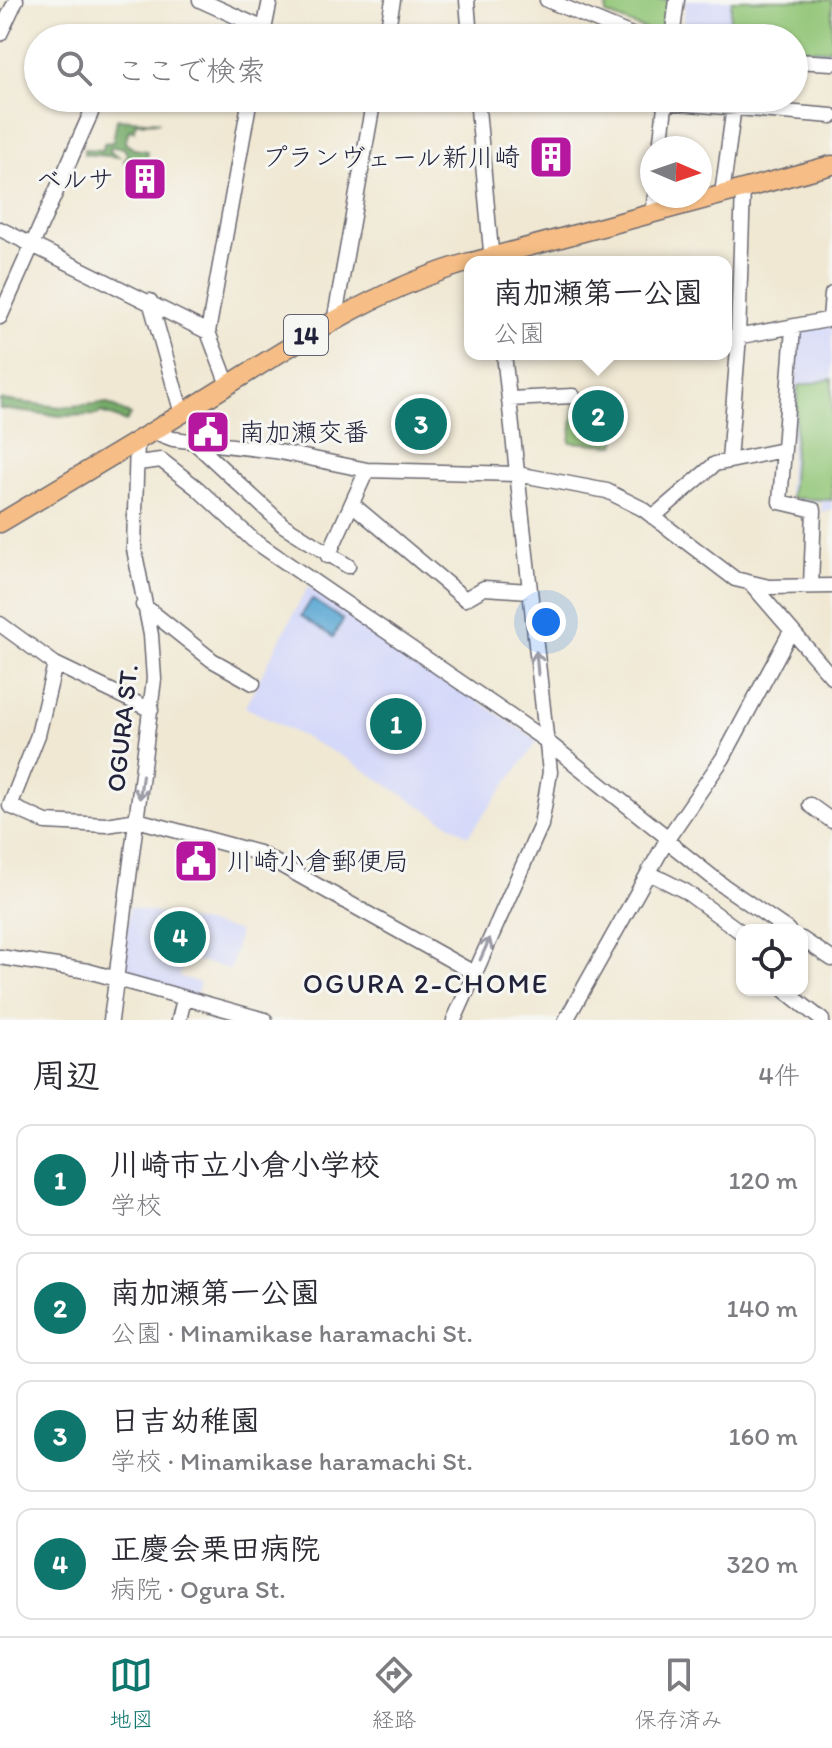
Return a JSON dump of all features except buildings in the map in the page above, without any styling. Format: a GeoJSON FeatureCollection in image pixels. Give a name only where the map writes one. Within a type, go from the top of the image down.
{"type":"FeatureCollection","features":[{"type":"Feature","properties":{"kind":"main road","name":"14"},"geometry":{"type":"LineString","coordinates":[[712,195],[832,165]]}},
{"type":"Feature","properties":{"kind":"main road","name":"14"},"geometry":{"type":"LineString","coordinates":[[501,256],[642,208]]}},
{"type":"Feature","properties":{"kind":"main road","name":"14"},"geometry":{"type":"LineString","coordinates":[[0,523],[154,432],[335,317],[440,271],[464,264]]}},
{"type":"Feature","properties":{"kind":"street"},"geometry":{"type":"LineString","coordinates":[[0,34],[16,0]]}},
{"type":"Feature","properties":{"kind":"street"},"geometry":{"type":"LineString","coordinates":[[265,24],[270,0]]}},
{"type":"Feature","properties":{"kind":"street"},"geometry":{"type":"LineString","coordinates":[[389,24],[393,0]]}},
{"type":"Feature","properties":{"kind":"street"},"geometry":{"type":"LineString","coordinates":[[467,0],[469,24]]}},
{"type":"Feature","properties":{"kind":"street"},"geometry":{"type":"LineString","coordinates":[[674,24],[677,0]]}},
{"type":"Feature","properties":{"kind":"street"},"geometry":{"type":"LineString","coordinates":[[204,1],[246,24]]}},
{"type":"Feature","properties":{"kind":"street"},"geometry":{"type":"LineString","coordinates":[[550,1],[605,24]]}},
{"type":"Feature","properties":{"kind":"street"},"geometry":{"type":"LineString","coordinates":[[808,62],[832,63]]}},
{"type":"Feature","properties":{"kind":"street"},"geometry":{"type":"LineString","coordinates":[[228,385],[208,332],[247,112]]}},
{"type":"Feature","properties":{"kind":"street"},"geometry":{"type":"LineString","coordinates":[[335,317],[372,112]]}},
{"type":"Feature","properties":{"kind":"street"},"geometry":{"type":"LineString","coordinates":[[478,112],[492,256]]}},
{"type":"Feature","properties":{"kind":"street"},"geometry":{"type":"LineString","coordinates":[[662,136],[664,112]]}},
{"type":"Feature","properties":{"kind":"street"},"geometry":{"type":"LineString","coordinates":[[722,194],[734,112]]}},
{"type":"Feature","properties":{"kind":"street"},"geometry":{"type":"LineString","coordinates":[[802,112],[832,116]]}},
{"type":"Feature","properties":{"kind":"street"},"geometry":{"type":"LineString","coordinates":[[0,317],[91,113]]}},
{"type":"Feature","properties":{"kind":"street"},"geometry":{"type":"LineString","coordinates":[[729,460],[743,188]]}},
{"type":"Feature","properties":{"kind":"street"},"geometry":{"type":"LineString","coordinates":[[0,229],[208,332]]}},
{"type":"Feature","properties":{"kind":"street"},"geometry":{"type":"LineString","coordinates":[[734,337],[831,319],[832,294]]}},
{"type":"Feature","properties":{"kind":"street"},"geometry":{"type":"LineString","coordinates":[[150,301],[182,414]]}},
{"type":"Feature","properties":{"kind":"street"},"geometry":{"type":"LineString","coordinates":[[793,328],[780,502],[814,510],[811,585]]}},
{"type":"Feature","properties":{"kind":"street"},"geometry":{"type":"LineString","coordinates":[[454,1020],[541,825],[550,772],[505,360]]}},
{"type":"Feature","properties":{"kind":"street"},"geometry":{"type":"LineString","coordinates":[[509,399],[573,396]]}},
{"type":"Feature","properties":{"kind":"street"},"geometry":{"type":"LineString","coordinates":[[154,432],[163,437],[275,451],[367,470],[517,474],[607,491],[627,498],[718,569],[753,586],[832,677]]}},
{"type":"Feature","properties":{"kind":"street","name":"OGURA ST."},"geometry":{"type":"LineString","coordinates":[[111,1020],[151,710],[153,655],[134,549],[137,441]]}},
{"type":"Feature","properties":{"kind":"street"},"geometry":{"type":"LineString","coordinates":[[194,442],[283,525],[348,566]]}},
{"type":"Feature","properties":{"kind":"street"},"geometry":{"type":"LineString","coordinates":[[653,517],[715,464],[783,450]]}},
{"type":"Feature","properties":{"kind":"street"},"geometry":{"type":"LineString","coordinates":[[138,463],[161,460],[299,574],[545,740],[721,884],[779,924]]}},
{"type":"Feature","properties":{"kind":"street"},"geometry":{"type":"LineString","coordinates":[[328,556],[367,470]]}},
{"type":"Feature","properties":{"kind":"street"},"geometry":{"type":"LineString","coordinates":[[352,504],[465,599],[484,588],[530,591]]}},
{"type":"Feature","properties":{"kind":"street"},"geometry":{"type":"LineString","coordinates":[[753,586],[832,586]]}},
{"type":"Feature","properties":{"kind":"street"},"geometry":{"type":"LineString","coordinates":[[143,605],[212,660],[253,683]]}},
{"type":"Feature","properties":{"kind":"street"},"geometry":{"type":"LineString","coordinates":[[0,624],[55,664],[151,710]]}},
{"type":"Feature","properties":{"kind":"street"},"geometry":{"type":"LineString","coordinates":[[566,1020],[668,839],[723,758],[791,631]]}},
{"type":"Feature","properties":{"kind":"street"},"geometry":{"type":"LineString","coordinates":[[55,664],[38,735],[10,806],[46,822],[114,825],[137,820],[259,853],[474,973]]}},
{"type":"Feature","properties":{"kind":"street"},"geometry":{"type":"LineString","coordinates":[[810,805],[832,821]]}},
{"type":"Feature","properties":{"kind":"street"},"geometry":{"type":"LineString","coordinates":[[649,873],[685,891],[736,929]]}},
{"type":"Feature","properties":{"kind":"street"},"geometry":{"type":"LineString","coordinates":[[808,943],[832,959]]}},
{"type":"Feature","properties":{"kind":"street"},"geometry":{"type":"LineString","coordinates":[[0,957],[114,978],[265,1020]]}},
{"type":"Feature","properties":{"kind":"street"},"geometry":{"type":"LineString","coordinates":[[792,996],[822,1020]]}},
{"type":"Feature","properties":{"kind":"street"},"geometry":{"type":"LineString","coordinates":[[179,1020],[184,999]]}},
{"type":"Feature","properties":{"kind":"shaded area"},"geometry":{"type":"Polygon","coordinates":[[[686,0],[832,0],[832,57],[808,54],[808,24],[683,24],[686,0]]]}},
{"type":"Feature","properties":{"kind":"shaded area"},"geometry":{"type":"Polygon","coordinates":[[[832,325],[832,511],[821,512],[822,502],[798,501],[788,493],[799,331],[832,325]]]}},
{"type":"Feature","properties":{"kind":"shaded area"},"geometry":{"type":"Polygon","coordinates":[[[308,586],[538,741],[468,836],[347,759],[245,707],[308,586]]]}},
{"type":"Feature","properties":{"kind":"shaded area"},"geometry":{"type":"Polygon","coordinates":[[[129,907],[239,931],[231,969],[185,958],[179,976],[200,983],[195,999],[122,978],[129,907]]]}},
{"type":"Feature","properties":{"kind":"green space"},"geometry":{"type":"Polygon","coordinates":[[[607,0],[669,0],[672,5],[669,24],[631,24],[606,14],[607,0]]]}},
{"type":"Feature","properties":{"kind":"green space"},"geometry":{"type":"Polygon","coordinates":[[[732,0],[832,0],[832,45],[828,50],[808,49],[808,24],[729,24],[732,0]]]}},
{"type":"Feature","properties":{"kind":"green space"},"geometry":{"type":"Polygon","coordinates":[[[117,119],[160,122],[136,123],[134,131],[129,130],[125,143],[134,149],[148,151],[146,164],[138,164],[131,171],[132,162],[124,162],[127,154],[124,148],[111,147],[110,152],[120,157],[84,154],[84,149],[103,150],[104,143],[113,142],[117,119]]]}},
{"type":"Feature","properties":{"kind":"green space"},"geometry":{"type":"Polygon","coordinates":[[[832,379],[832,500],[791,498],[798,386],[832,379]]]}},
{"type":"Feature","properties":{"kind":"green space"},"geometry":{"type":"Polygon","coordinates":[[[0,400],[61,407],[106,403],[131,415],[126,422],[101,412],[97,415],[61,416],[0,409],[0,400]]]}},
{"type":"Feature","properties":{"kind":"green space"},"geometry":{"type":"Polygon","coordinates":[[[623,402],[615,445],[570,442],[575,404],[623,402]]]}},
{"type":"Feature","properties":{"kind":"water"},"geometry":{"type":"Polygon","coordinates":[[[312,599],[343,620],[333,637],[301,616],[312,599]]]}},
{"type":"Feature","properties":{"kind":"place","name":"プランヴェール新川崎"},"geometry":{"type":"Point","coordinates":[551,157]}},
{"type":"Feature","properties":{"kind":"place","name":"ベルサ"},"geometry":{"type":"Point","coordinates":[145,179]}},
{"type":"Feature","properties":{"kind":"place","name":"南加瀬第一公園"},"geometry":{"type":"Point","coordinates":[598,416]}},
{"type":"Feature","properties":{"kind":"place","name":"日吉幼稚園"},"geometry":{"type":"Point","coordinates":[421,424]}},
{"type":"Feature","properties":{"kind":"place","name":"南加瀬交番"},"geometry":{"type":"Point","coordinates":[208,432]}},
{"type":"Feature","properties":{"kind":"place","name":"川崎市立小倉小学校"},"geometry":{"type":"Point","coordinates":[396,724]}},
{"type":"Feature","properties":{"kind":"place","name":"川崎小倉郵便局"},"geometry":{"type":"Point","coordinates":[196,861]}},
{"type":"Feature","properties":{"kind":"place","name":"正慶会栗田病院"},"geometry":{"type":"Point","coordinates":[180,937]}},
{"type":"Feature","properties":{"kind":"district","name":"OGURA 2-CHOME"},"geometry":{"type":"Point","coordinates":[426,983]}}]}
